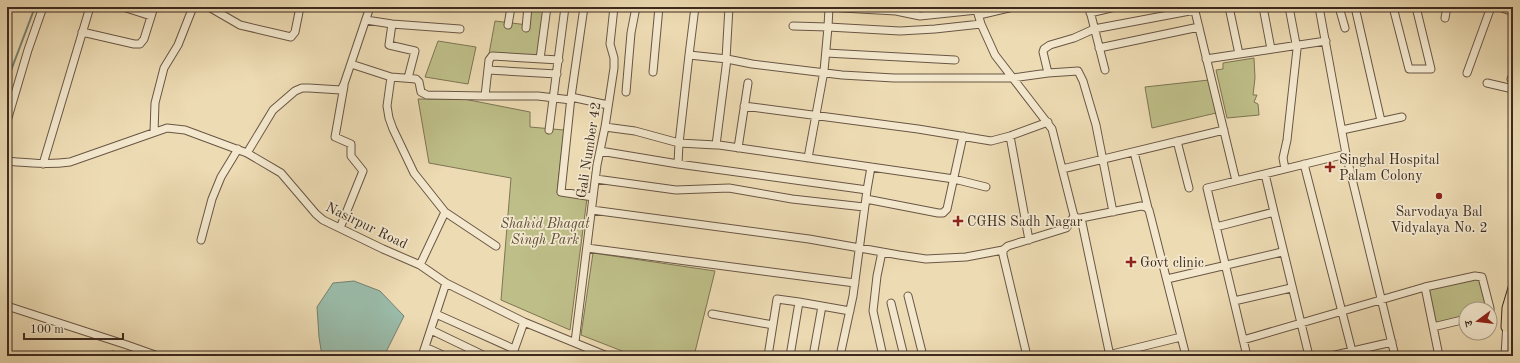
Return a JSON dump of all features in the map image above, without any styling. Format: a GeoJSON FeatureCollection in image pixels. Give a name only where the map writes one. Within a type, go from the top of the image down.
{"type":"FeatureCollection","features":[{"type":"Feature","properties":{"kind":"main road"},"geometry":{"type":"LineString","coordinates":[[1506,327],[1507,308],[1513,288]]}},
{"type":"Feature","properties":{"kind":"main road"},"geometry":{"type":"LineString","coordinates":[[1512,356],[1513,342]]}},
{"type":"Feature","properties":{"kind":"street"},"geometry":{"type":"LineString","coordinates":[[7,121],[28,50],[43,7]]}},
{"type":"Feature","properties":{"kind":"street"},"geometry":{"type":"LineString","coordinates":[[43,164],[90,7]]}},
{"type":"Feature","properties":{"kind":"street"},"geometry":{"type":"LineString","coordinates":[[122,7],[151,16]]}},
{"type":"Feature","properties":{"kind":"street"},"geometry":{"type":"LineString","coordinates":[[82,32],[134,44],[140,44],[144,40],[154,7]]}},
{"type":"Feature","properties":{"kind":"street"},"geometry":{"type":"LineString","coordinates":[[154,132],[155,103],[164,68],[178,45],[192,7]]}},
{"type":"Feature","properties":{"kind":"street"},"geometry":{"type":"LineString","coordinates":[[209,7],[240,25],[291,37],[295,32],[300,7]]}},
{"type":"Feature","properties":{"kind":"street"},"geometry":{"type":"LineString","coordinates":[[247,152],[273,110],[295,91],[302,88],[341,90],[370,7]]}},
{"type":"Feature","properties":{"kind":"street"},"geometry":{"type":"LineString","coordinates":[[508,25],[511,7]]}},
{"type":"Feature","properties":{"kind":"street"},"geometry":{"type":"LineString","coordinates":[[526,28],[528,7]]}},
{"type":"Feature","properties":{"kind":"street"},"geometry":{"type":"LineString","coordinates":[[540,59],[547,7]]}},
{"type":"Feature","properties":{"kind":"street"},"geometry":{"type":"LineString","coordinates":[[549,130],[565,7]]}},
{"type":"Feature","properties":{"kind":"street"},"geometry":{"type":"LineString","coordinates":[[584,7],[571,99],[561,192],[593,197]]}},
{"type":"Feature","properties":{"kind":"street","name":"Gali Number 42"},"geometry":{"type":"LineString","coordinates":[[575,342],[593,197],[612,81],[614,62],[610,44],[614,7]]}},
{"type":"Feature","properties":{"kind":"street"},"geometry":{"type":"LineString","coordinates":[[626,92],[631,33],[636,7]]}},
{"type":"Feature","properties":{"kind":"street"},"geometry":{"type":"LineString","coordinates":[[653,72],[659,7]]}},
{"type":"Feature","properties":{"kind":"street"},"geometry":{"type":"LineString","coordinates":[[678,164],[695,7]]}},
{"type":"Feature","properties":{"kind":"street"},"geometry":{"type":"LineString","coordinates":[[716,145],[726,59],[729,7]]}},
{"type":"Feature","properties":{"kind":"street"},"geometry":{"type":"LineString","coordinates":[[824,7],[900,12],[920,16],[1014,7]]}},
{"type":"Feature","properties":{"kind":"street"},"geometry":{"type":"LineString","coordinates":[[808,158],[824,73],[829,7]]}},
{"type":"Feature","properties":{"kind":"street"},"geometry":{"type":"LineString","coordinates":[[1105,70],[1090,10],[1115,7]]}},
{"type":"Feature","properties":{"kind":"street"},"geometry":{"type":"LineString","coordinates":[[1229,7],[1239,54]]}},
{"type":"Feature","properties":{"kind":"street"},"geometry":{"type":"LineString","coordinates":[[1263,7],[1272,49]]}},
{"type":"Feature","properties":{"kind":"street"},"geometry":{"type":"LineString","coordinates":[[1284,169],[1283,158],[1287,140],[1297,49],[1288,7]]}},
{"type":"Feature","properties":{"kind":"street"},"geometry":{"type":"LineString","coordinates":[[1319,7],[1346,154],[1395,356]]}},
{"type":"Feature","properties":{"kind":"street"},"geometry":{"type":"LineString","coordinates":[[1339,7],[1345,28]]}},
{"type":"Feature","properties":{"kind":"street"},"geometry":{"type":"LineString","coordinates":[[1355,7],[1381,122]]}},
{"type":"Feature","properties":{"kind":"street"},"geometry":{"type":"LineString","coordinates":[[1393,7],[1409,69],[1431,69],[1416,7]]}},
{"type":"Feature","properties":{"kind":"street"},"geometry":{"type":"LineString","coordinates":[[1445,18],[1448,7]]}},
{"type":"Feature","properties":{"kind":"street"},"geometry":{"type":"LineString","coordinates":[[1467,73],[1491,7]]}},
{"type":"Feature","properties":{"kind":"street"},"geometry":{"type":"LineString","coordinates":[[1500,7],[1513,12]]}},
{"type":"Feature","properties":{"kind":"street"},"geometry":{"type":"LineString","coordinates":[[1048,73],[1043,56],[1044,49],[1050,44],[1074,38],[1094,29],[1195,9],[1236,181]]}},
{"type":"Feature","properties":{"kind":"street"},"geometry":{"type":"LineString","coordinates":[[977,11],[981,24],[995,55],[1048,122],[1054,136],[1075,215],[1108,356],[1181,337]]}},
{"type":"Feature","properties":{"kind":"street"},"geometry":{"type":"LineString","coordinates":[[366,20],[392,24],[460,29]]}},
{"type":"Feature","properties":{"kind":"street"},"geometry":{"type":"LineString","coordinates":[[392,24],[389,45],[415,51],[408,78]]}},
{"type":"Feature","properties":{"kind":"street"},"geometry":{"type":"LineString","coordinates":[[793,26],[900,32],[981,24]]}},
{"type":"Feature","properties":{"kind":"street"},"geometry":{"type":"LineString","coordinates":[[1099,48],[1199,28]]}},
{"type":"Feature","properties":{"kind":"street"},"geometry":{"type":"LineString","coordinates":[[1206,59],[1326,41]]}},
{"type":"Feature","properties":{"kind":"street"},"geometry":{"type":"LineString","coordinates":[[826,53],[955,60]]}},
{"type":"Feature","properties":{"kind":"street"},"geometry":{"type":"LineString","coordinates":[[689,55],[864,77],[1013,78],[1078,70],[1080,72],[1096,125],[1113,212]]}},
{"type":"Feature","properties":{"kind":"street"},"geometry":{"type":"LineString","coordinates":[[485,96],[489,60],[492,56],[559,60]]}},
{"type":"Feature","properties":{"kind":"street"},"geometry":{"type":"LineString","coordinates":[[351,64],[391,77],[418,80],[421,92],[427,95],[538,96],[571,99],[608,105]]}},
{"type":"Feature","properties":{"kind":"street"},"geometry":{"type":"LineString","coordinates":[[488,70],[557,74]]}},
{"type":"Feature","properties":{"kind":"street"},"geometry":{"type":"LineString","coordinates":[[391,77],[387,106],[393,130],[414,172],[445,212],[496,246]]}},
{"type":"Feature","properties":{"kind":"street"},"geometry":{"type":"LineString","coordinates":[[738,148],[748,83]]}},
{"type":"Feature","properties":{"kind":"street"},"geometry":{"type":"LineString","coordinates":[[1487,83],[1513,89]]}},
{"type":"Feature","properties":{"kind":"street"},"geometry":{"type":"LineString","coordinates":[[340,228],[363,171],[351,156],[351,144],[335,137],[344,84]]}},
{"type":"Feature","properties":{"kind":"street"},"geometry":{"type":"LineString","coordinates":[[744,106],[918,129],[991,141],[1010,136],[1048,122]]}},
{"type":"Feature","properties":{"kind":"street"},"geometry":{"type":"LineString","coordinates":[[1342,130],[1402,117]]}},
{"type":"Feature","properties":{"kind":"street"},"geometry":{"type":"LineString","coordinates":[[605,127],[635,131],[680,143],[716,145],[871,167],[954,179],[986,187]]}},
{"type":"Feature","properties":{"kind":"street","name":"Nasirpur Road"},"geometry":{"type":"LineString","coordinates":[[7,161],[43,164],[70,162],[167,128],[185,130],[247,152],[281,173],[316,214],[323,220],[420,264],[446,283],[524,322],[575,342],[597,354],[607,356]]}},
{"type":"Feature","properties":{"kind":"street"},"geometry":{"type":"LineString","coordinates":[[1062,169],[1224,130]]}},
{"type":"Feature","properties":{"kind":"street"},"geometry":{"type":"LineString","coordinates":[[866,199],[943,213],[947,209],[963,136]]}},
{"type":"Feature","properties":{"kind":"street"},"geometry":{"type":"LineString","coordinates":[[1010,136],[1029,240]]}},
{"type":"Feature","properties":{"kind":"street"},"geometry":{"type":"LineString","coordinates":[[1177,141],[1189,188]]}},
{"type":"Feature","properties":{"kind":"street"},"geometry":{"type":"LineString","coordinates":[[201,240],[212,199],[222,177],[238,149]]}},
{"type":"Feature","properties":{"kind":"street"},"geometry":{"type":"LineString","coordinates":[[600,152],[867,190]]}},
{"type":"Feature","properties":{"kind":"street"},"geometry":{"type":"LineString","coordinates":[[1134,152],[1148,208],[1152,217],[1186,356]]}},
{"type":"Feature","properties":{"kind":"street"},"geometry":{"type":"LineString","coordinates":[[1247,356],[1207,188],[1346,154]]}},
{"type":"Feature","properties":{"kind":"street"},"geometry":{"type":"LineString","coordinates":[[1304,164],[1352,351]]}},
{"type":"Feature","properties":{"kind":"street"},"geometry":{"type":"LineString","coordinates":[[840,356],[855,283],[864,207],[871,167]]}},
{"type":"Feature","properties":{"kind":"street"},"geometry":{"type":"LineString","coordinates":[[1265,174],[1282,252],[1309,356]]}},
{"type":"Feature","properties":{"kind":"street"},"geometry":{"type":"LineString","coordinates":[[596,179],[676,190],[729,188],[792,199],[864,207]]}},
{"type":"Feature","properties":{"kind":"street"},"geometry":{"type":"LineString","coordinates":[[1075,215],[1113,212],[1141,206],[1148,208]]}},
{"type":"Feature","properties":{"kind":"street"},"geometry":{"type":"LineString","coordinates":[[592,210],[809,239],[926,259],[966,257],[1003,250],[1008,246],[1066,228],[1075,215]]}},
{"type":"Feature","properties":{"kind":"street"},"geometry":{"type":"LineString","coordinates":[[420,264],[445,212]]}},
{"type":"Feature","properties":{"kind":"street"},"geometry":{"type":"LineString","coordinates":[[1216,227],[1274,212]]}},
{"type":"Feature","properties":{"kind":"street"},"geometry":{"type":"LineString","coordinates":[[587,248],[855,283]]}},
{"type":"Feature","properties":{"kind":"street"},"geometry":{"type":"LineString","coordinates":[[1003,250],[1027,356]]}},
{"type":"Feature","properties":{"kind":"street"},"geometry":{"type":"LineString","coordinates":[[882,252],[877,276],[873,311],[883,356]]}},
{"type":"Feature","properties":{"kind":"street"},"geometry":{"type":"LineString","coordinates":[[1167,279],[1282,252]]}},
{"type":"Feature","properties":{"kind":"street"},"geometry":{"type":"LineString","coordinates":[[1243,340],[1425,287],[1475,276],[1482,276],[1488,301]]}},
{"type":"Feature","properties":{"kind":"street"},"geometry":{"type":"LineString","coordinates":[[422,356],[446,283]]}},
{"type":"Feature","properties":{"kind":"street"},"geometry":{"type":"LineString","coordinates":[[1425,287],[1439,356]]}},
{"type":"Feature","properties":{"kind":"street"},"geometry":{"type":"LineString","coordinates":[[1234,300],[1291,288]]}},
{"type":"Feature","properties":{"kind":"street"},"geometry":{"type":"LineString","coordinates":[[908,296],[923,356]]}},
{"type":"Feature","properties":{"kind":"street"},"geometry":{"type":"LineString","coordinates":[[1505,356],[1506,327],[1513,298]]}},
{"type":"Feature","properties":{"kind":"street"},"geometry":{"type":"LineString","coordinates":[[768,356],[777,299],[850,311]]}},
{"type":"Feature","properties":{"kind":"street"},"geometry":{"type":"LineString","coordinates":[[790,356],[799,302]]}},
{"type":"Feature","properties":{"kind":"street"},"geometry":{"type":"LineString","coordinates":[[891,303],[904,356]]}},
{"type":"Feature","properties":{"kind":"street"},"geometry":{"type":"LineString","coordinates":[[7,306],[158,356]]}},
{"type":"Feature","properties":{"kind":"street"},"geometry":{"type":"LineString","coordinates":[[813,356],[822,306]]}},
{"type":"Feature","properties":{"kind":"street"},"geometry":{"type":"LineString","coordinates":[[436,314],[514,348]]}},
{"type":"Feature","properties":{"kind":"street"},"geometry":{"type":"LineString","coordinates":[[712,314],[773,325]]}},
{"type":"Feature","properties":{"kind":"street"},"geometry":{"type":"LineString","coordinates":[[1433,327],[1458,321]]}},
{"type":"Feature","properties":{"kind":"street"},"geometry":{"type":"LineString","coordinates":[[512,356],[524,322]]}},
{"type":"Feature","properties":{"kind":"street"},"geometry":{"type":"LineString","coordinates":[[431,330],[485,356]]}},
{"type":"Feature","properties":{"kind":"street"},"geometry":{"type":"LineString","coordinates":[[1330,356],[1392,342]]}},
{"type":"Feature","properties":{"kind":"street"},"geometry":{"type":"LineString","coordinates":[[425,347],[445,356]]}},
{"type":"Feature","properties":{"kind":"street"},"geometry":{"type":"LineString","coordinates":[[7,350],[8,356]]}},
{"type":"Feature","properties":{"kind":"green space"},"geometry":{"type":"Polygon","coordinates":[[[530,7],[545,7],[537,58],[489,54],[495,21],[528,25],[530,7]]]}},
{"type":"Feature","properties":{"kind":"green space"},"geometry":{"type":"Polygon","coordinates":[[[438,41],[476,47],[468,84],[425,77],[438,41]]]}},
{"type":"Feature","properties":{"kind":"green space"},"geometry":{"type":"Polygon","coordinates":[[[1254,58],[1255,78],[1253,95],[1257,95],[1254,102],[1258,104],[1259,115],[1227,118],[1216,70],[1223,69],[1223,63],[1254,58]]]}},
{"type":"Feature","properties":{"kind":"green space"},"geometry":{"type":"Polygon","coordinates":[[[1209,80],[1216,113],[1152,128],[1145,87],[1209,80]]]}},
{"type":"Feature","properties":{"kind":"green space","name":"Shahid Bhagat Singh Park"},"geometry":{"type":"Polygon","coordinates":[[[418,99],[464,99],[530,112],[530,127],[564,130],[557,193],[587,198],[570,330],[501,300],[511,178],[429,163],[418,99]]]}},
{"type":"Feature","properties":{"kind":"green space","name":"Shahid Bhagat Singh Park"},"geometry":{"type":"Polygon","coordinates":[[[593,253],[715,271],[694,356],[635,356],[581,335],[593,253]]]}},
{"type":"Feature","properties":{"kind":"green space"},"geometry":{"type":"Polygon","coordinates":[[[1478,277],[1485,301],[1458,301],[1458,319],[1434,324],[1428,289],[1478,277]]]}},
{"type":"Feature","properties":{"kind":"shaded area"},"geometry":{"type":"Polygon","coordinates":[[[354,281],[380,291],[404,316],[384,356],[322,356],[317,307],[333,283],[354,281]]]}},
{"type":"Feature","properties":{"kind":"waterway"},"geometry":{"type":"LineString","coordinates":[[7,81],[35,7]]}},
{"type":"Feature","properties":{"kind":"place","name":"Singhal Hospital Palam Colony"},"geometry":{"type":"Point","coordinates":[1330,167]}},
{"type":"Feature","properties":{"kind":"place","name":"Sarvodaya Bal Vidyalaya No. 2"},"geometry":{"type":"Point","coordinates":[1439,196]}},
{"type":"Feature","properties":{"kind":"place","name":"CGHS Sadh Nagar"},"geometry":{"type":"Point","coordinates":[958,221]}},
{"type":"Feature","properties":{"kind":"place","name":"Govt clinic"},"geometry":{"type":"Point","coordinates":[1131,262]}}]}
